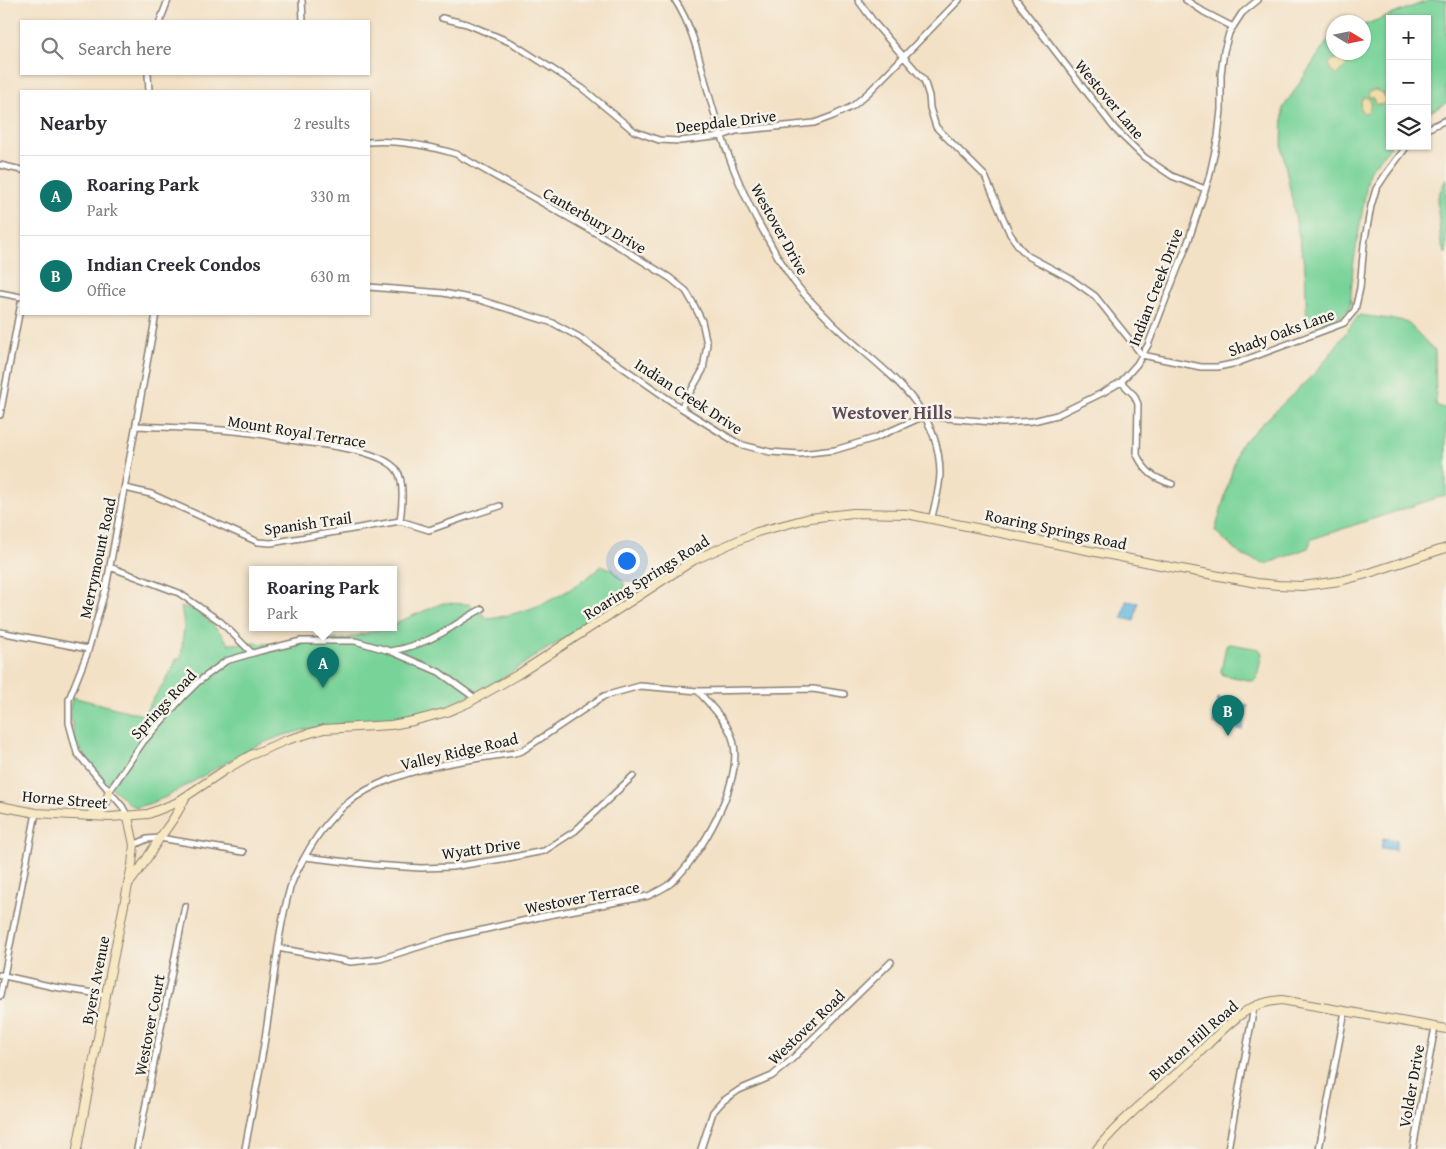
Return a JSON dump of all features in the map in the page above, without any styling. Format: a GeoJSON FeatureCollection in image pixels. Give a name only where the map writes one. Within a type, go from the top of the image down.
{"type":"FeatureCollection","features":[{"type":"Feature","properties":{"kind":"street"},"geometry":{"type":"LineString","coordinates":[[160,20],[168,0]]}},
{"type":"Feature","properties":{"kind":"street"},"geometry":{"type":"LineString","coordinates":[[302,0],[303,20]]}},
{"type":"Feature","properties":{"kind":"street","name":"Westover Drive"},"geometry":{"type":"LineString","coordinates":[[675,0],[684,13],[698,50],[722,136],[745,195],[793,281],[833,323],[902,384],[915,401],[933,434],[938,453],[940,473],[932,518]]}},
{"type":"Feature","properties":{"kind":"street"},"geometry":{"type":"LineString","coordinates":[[858,0],[876,25],[924,80],[936,127],[985,176],[1010,234],[1020,248],[1028,256],[1071,279],[1095,296],[1142,355]]}},
{"type":"Feature","properties":{"kind":"street","name":"Deepdale Drive"},"geometry":{"type":"LineString","coordinates":[[442,18],[466,24],[512,43],[582,88],[634,132],[659,140],[680,141],[722,136],[736,131],[814,123],[853,106],[959,0]]}},
{"type":"Feature","properties":{"kind":"street","name":"Westover Lane"},"geometry":{"type":"LineString","coordinates":[[1016,0],[1115,129],[1144,157],[1172,176],[1205,188]]}},
{"type":"Feature","properties":{"kind":"street"},"geometry":{"type":"LineString","coordinates":[[1186,0],[1233,27]]}},
{"type":"Feature","properties":{"kind":"street","name":"Indian Creek Drive"},"geometry":{"type":"LineString","coordinates":[[370,287],[443,293],[480,300],[553,323],[579,337],[681,408],[739,444],[770,452],[800,454],[841,448],[875,438],[924,416],[1003,423],[1033,421],[1064,411],[1121,382],[1136,364],[1148,345],[1167,298],[1205,188],[1218,137],[1221,110],[1221,74],[1229,33],[1242,13],[1258,0]]}},
{"type":"Feature","properties":{"kind":"street"},"geometry":{"type":"LineString","coordinates":[[148,75],[149,90]]}},
{"type":"Feature","properties":{"kind":"street"},"geometry":{"type":"LineString","coordinates":[[1431,126],[1446,120]]}},
{"type":"Feature","properties":{"kind":"street","name":"Canterbury Drive"},"geometry":{"type":"LineString","coordinates":[[370,142],[390,141],[437,148],[456,154],[610,241],[670,278],[686,291],[702,322],[707,344],[703,370],[681,408]]}},
{"type":"Feature","properties":{"kind":"street","name":"Shady Oaks Lane"},"geometry":{"type":"LineString","coordinates":[[1142,355],[1201,367],[1218,367],[1237,363],[1344,324],[1355,310],[1360,288],[1364,244],[1376,189],[1404,150]]}},
{"type":"Feature","properties":{"kind":"street"},"geometry":{"type":"LineString","coordinates":[[0,165],[20,170]]}},
{"type":"Feature","properties":{"kind":"street"},"geometry":{"type":"LineString","coordinates":[[0,292],[20,296]]}},
{"type":"Feature","properties":{"kind":"street"},"geometry":{"type":"LineString","coordinates":[[0,415],[20,308]]}},
{"type":"Feature","properties":{"kind":"street","name":"Merrymount Road"},"geometry":{"type":"LineString","coordinates":[[128,817],[122,806],[76,753],[69,723],[69,699],[88,649],[106,588],[156,315]]}},
{"type":"Feature","properties":{"kind":"street"},"geometry":{"type":"LineString","coordinates":[[1121,382],[1134,395],[1138,404],[1137,455],[1150,474],[1155,478],[1172,484]]}},
{"type":"Feature","properties":{"kind":"street","name":"Mount Royal Terrace"},"geometry":{"type":"LineString","coordinates":[[136,426],[243,432],[344,447],[375,456],[395,468],[399,473],[402,488],[400,521]]}},
{"type":"Feature","properties":{"kind":"street","name":"Spanish Trail"},"geometry":{"type":"LineString","coordinates":[[125,488],[151,494],[258,542],[271,543],[400,521],[429,530],[500,506]]}},
{"type":"Feature","properties":{"kind":"street","name":"Roaring Springs Road"},"geometry":{"type":"LineString","coordinates":[[128,817],[148,814],[163,809],[185,798],[224,770],[251,755],[288,740],[324,729],[391,725],[447,712],[517,675],[694,560],[757,532],[810,518],[837,514],[881,512],[907,514],[1160,565],[1257,583],[1278,585],[1302,586],[1340,581],[1446,548]]}},
{"type":"Feature","properties":{"kind":"street"},"geometry":{"type":"LineString","coordinates":[[110,567],[179,593],[221,622],[252,653]]}},
{"type":"Feature","properties":{"kind":"street","name":"Springs Road"},"geometry":{"type":"LineString","coordinates":[[390,651],[411,647],[425,641],[442,633],[482,608]]}},
{"type":"Feature","properties":{"kind":"street"},"geometry":{"type":"LineString","coordinates":[[0,632],[88,649]]}},
{"type":"Feature","properties":{"kind":"street","name":"Springs Road"},"geometry":{"type":"LineString","coordinates":[[109,792],[144,742],[198,682],[226,661],[252,653],[301,641],[355,641],[390,651],[439,672],[476,698]]}},
{"type":"Feature","properties":{"kind":"street","name":"Valley Ridge Road"},"geometry":{"type":"LineString","coordinates":[[246,1149],[278,948],[290,886],[314,840],[330,819],[359,795],[378,784],[434,766],[515,754],[604,696],[640,686],[698,691],[813,689],[844,694]]}},
{"type":"Feature","properties":{"kind":"street","name":"Westover Terrace"},"geometry":{"type":"LineString","coordinates":[[278,948],[351,962],[380,959],[447,938],[544,916],[648,896],[663,888],[672,882],[701,846],[725,802],[733,774],[735,752],[730,731],[698,691]]}},
{"type":"Feature","properties":{"kind":"street","name":"Wyatt Drive"},"geometry":{"type":"LineString","coordinates":[[305,857],[373,865],[421,868],[452,866],[544,851],[575,831],[633,776]]}},
{"type":"Feature","properties":{"kind":"street"},"geometry":{"type":"LineString","coordinates":[[88,816],[102,809],[106,804],[109,792]]}},
{"type":"Feature","properties":{"kind":"street"},"geometry":{"type":"LineString","coordinates":[[129,884],[178,814],[185,798]]}},
{"type":"Feature","properties":{"kind":"street","name":"Horne Street"},"geometry":{"type":"LineString","coordinates":[[0,806],[36,813],[128,817]]}},
{"type":"Feature","properties":{"kind":"street"},"geometry":{"type":"LineString","coordinates":[[0,996],[2,976],[36,813]]}},
{"type":"Feature","properties":{"kind":"street","name":"Byers Avenue"},"geometry":{"type":"LineString","coordinates":[[77,1149],[129,884],[134,844],[128,817]]}},
{"type":"Feature","properties":{"kind":"street"},"geometry":{"type":"LineString","coordinates":[[134,844],[147,839],[160,838],[243,852]]}},
{"type":"Feature","properties":{"kind":"street","name":"Westover Court"},"geometry":{"type":"LineString","coordinates":[[137,1149],[185,906]]}},
{"type":"Feature","properties":{"kind":"street","name":"Westover Road"},"geometry":{"type":"LineString","coordinates":[[701,1149],[713,1112],[723,1101],[739,1090],[772,1076],[799,1053],[891,962]]}},
{"type":"Feature","properties":{"kind":"street"},"geometry":{"type":"LineString","coordinates":[[2,976],[106,995]]}},
{"type":"Feature","properties":{"kind":"street","name":"Burton Hill Road"},"geometry":{"type":"LineString","coordinates":[[1097,1149],[1145,1099],[1185,1066],[1228,1024],[1254,1007],[1282,1000],[1446,1029]]}},
{"type":"Feature","properties":{"kind":"street"},"geometry":{"type":"LineString","coordinates":[[1228,1149],[1254,1007]]}},
{"type":"Feature","properties":{"kind":"street"},"geometry":{"type":"LineString","coordinates":[[1320,1149],[1345,1011]]}},
{"type":"Feature","properties":{"kind":"street","name":"Volder Drive"},"geometry":{"type":"LineString","coordinates":[[1413,1149],[1435,1027]]}},
{"type":"Feature","properties":{"kind":"green space"},"geometry":{"type":"Polygon","coordinates":[[[1430,0],[1446,0],[1446,103],[1431,112],[1431,15],[1390,15],[1430,0]]]}},
{"type":"Feature","properties":{"kind":"green space"},"geometry":{"type":"Polygon","coordinates":[[[1386,17],[1387,150],[1369,171],[1353,267],[1350,308],[1336,320],[1307,324],[1305,269],[1282,148],[1283,108],[1326,43],[1326,60],[1371,60],[1371,22],[1386,17]]]}},
{"type":"Feature","properties":{"kind":"green space"},"geometry":{"type":"Polygon","coordinates":[[[1446,178],[1446,254],[1441,245],[1437,199],[1446,178]]]}},
{"type":"Feature","properties":{"kind":"green space"},"geometry":{"type":"Polygon","coordinates":[[[1359,315],[1406,321],[1435,351],[1436,405],[1446,409],[1446,495],[1312,539],[1308,548],[1266,564],[1241,555],[1215,531],[1239,446],[1318,370],[1359,315]]]}},
{"type":"Feature","properties":{"kind":"green space"},"geometry":{"type":"Polygon","coordinates":[[[602,566],[612,569],[624,583],[624,603],[532,658],[499,681],[441,709],[399,718],[308,729],[281,736],[258,745],[166,797],[148,804],[136,807],[129,804],[103,779],[75,742],[70,709],[72,697],[143,715],[173,668],[176,659],[181,659],[184,624],[181,607],[196,609],[220,632],[229,644],[255,643],[276,645],[346,639],[373,631],[397,631],[397,622],[443,603],[469,604],[489,619],[506,616],[549,601],[602,566]]]}},
{"type":"Feature","properties":{"kind":"green space"},"geometry":{"type":"Polygon","coordinates":[[[1230,644],[1259,649],[1262,653],[1257,678],[1253,681],[1223,675],[1221,671],[1226,646],[1230,644]]]}},
{"type":"Feature","properties":{"kind":"sand"},"geometry":{"type":"Polygon","coordinates":[[[1346,60],[1346,66],[1336,75],[1329,65],[1331,61],[1346,60]]]}},
{"type":"Feature","properties":{"kind":"sand"},"geometry":{"type":"Polygon","coordinates":[[[1375,90],[1383,93],[1386,99],[1384,103],[1381,105],[1375,104],[1373,98],[1368,97],[1369,92],[1375,90]]]}},
{"type":"Feature","properties":{"kind":"sand"},"geometry":{"type":"Polygon","coordinates":[[[1364,97],[1368,98],[1371,103],[1369,111],[1364,113],[1360,106],[1364,97]]]}},
{"type":"Feature","properties":{"kind":"water"},"geometry":{"type":"Polygon","coordinates":[[[1126,601],[1138,603],[1134,621],[1122,618],[1126,601]]]}},
{"type":"Feature","properties":{"kind":"water"},"geometry":{"type":"Polygon","coordinates":[[[1218,698],[1248,705],[1242,730],[1213,724],[1218,698]]]}},
{"type":"Feature","properties":{"kind":"water"},"geometry":{"type":"Polygon","coordinates":[[[1383,838],[1397,840],[1395,850],[1381,848],[1383,838]]]}},
{"type":"Feature","properties":{"kind":"place","name":"Roaring Park"},"geometry":{"type":"Point","coordinates":[323,688]}},
{"type":"Feature","properties":{"kind":"place","name":"Indian Creek Condos"},"geometry":{"type":"Point","coordinates":[1228,736]}},
{"type":"Feature","properties":{"kind":"district","name":"Westover Hills"},"geometry":{"type":"Point","coordinates":[892,412]}}]}
